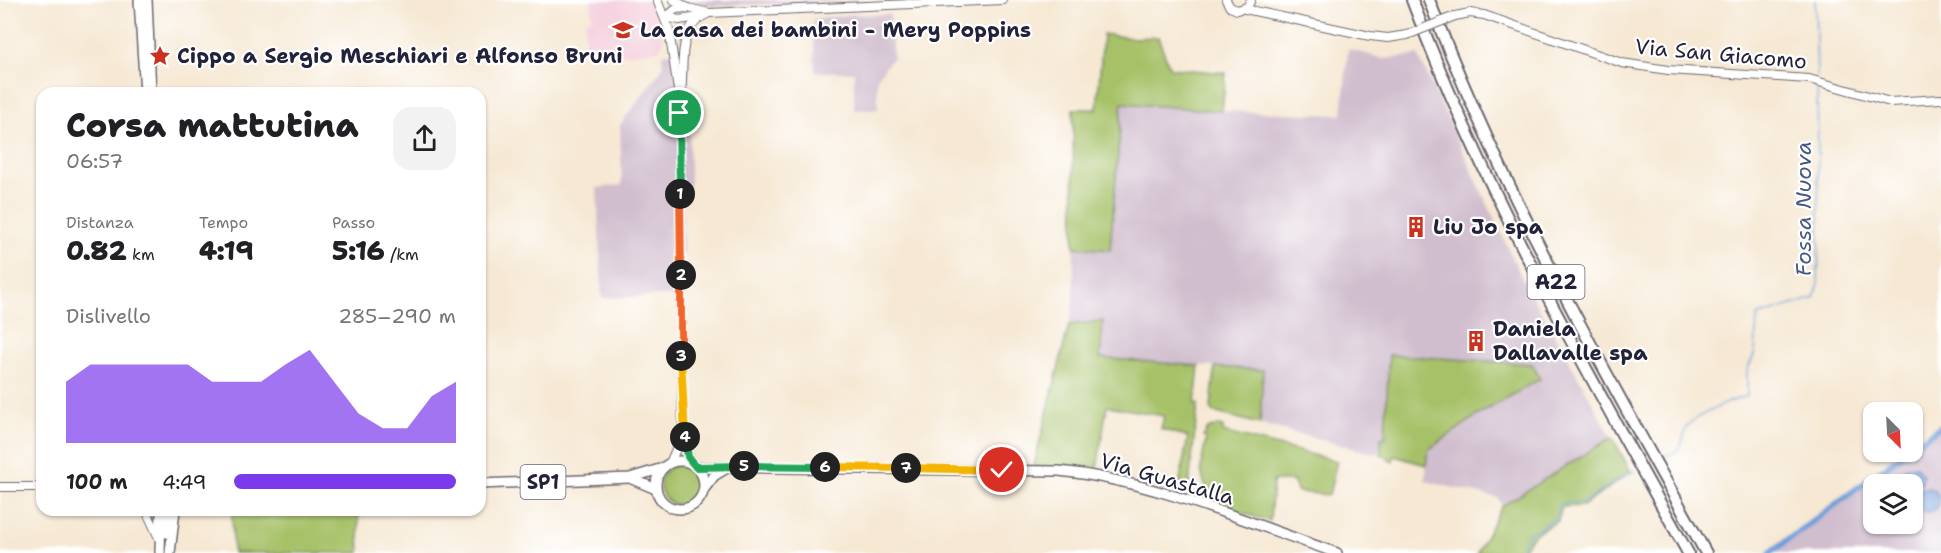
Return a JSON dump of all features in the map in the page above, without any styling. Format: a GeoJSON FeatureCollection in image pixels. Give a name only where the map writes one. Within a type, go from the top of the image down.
{"type":"FeatureCollection","features":[{"type":"Feature","properties":{"kind":"highway","name":"A22"},"geometry":{"type":"LineString","coordinates":[[1412,0],[1457,111],[1499,203],[1568,335],[1688,553]]}},
{"type":"Feature","properties":{"kind":"highway","name":"A22"},"geometry":{"type":"LineString","coordinates":[[1429,0],[1490,149],[1533,238],[1706,553]]}},
{"type":"Feature","properties":{"kind":"main road"},"geometry":{"type":"LineString","coordinates":[[139,0],[145,87]]}},
{"type":"Feature","properties":{"kind":"main road"},"geometry":{"type":"LineString","coordinates":[[147,0],[152,87]]}},
{"type":"Feature","properties":{"kind":"main road"},"geometry":{"type":"LineString","coordinates":[[704,489],[703,477],[695,466],[678,461],[667,465],[656,482],[656,489],[663,502],[676,509],[691,506],[697,502],[714,476],[729,467]]}},
{"type":"Feature","properties":{"kind":"main road","name":"SP1"},"geometry":{"type":"LineString","coordinates":[[486,484],[630,478],[667,465]]}},
{"type":"Feature","properties":{"kind":"main road","name":"Via Guastalla"},"geometry":{"type":"LineString","coordinates":[[695,466],[1048,470],[1099,475],[1149,488],[1337,553]]}},
{"type":"Feature","properties":{"kind":"main road"},"geometry":{"type":"LineString","coordinates":[[630,478],[642,481],[656,489]]}},
{"type":"Feature","properties":{"kind":"main road"},"geometry":{"type":"LineString","coordinates":[[160,553],[161,516]]}},
{"type":"Feature","properties":{"kind":"main road"},"geometry":{"type":"LineString","coordinates":[[167,516],[168,553]]}},
{"type":"Feature","properties":{"kind":"main road"},"geometry":{"type":"LineString","coordinates":[[168,553],[174,516]]}},
{"type":"Feature","properties":{"kind":"street"},"geometry":{"type":"LineString","coordinates":[[657,0],[666,17],[675,60],[679,113],[684,432],[688,457],[695,466]]}},
{"type":"Feature","properties":{"kind":"street"},"geometry":{"type":"LineString","coordinates":[[674,0],[688,8],[709,13],[1002,0]]}},
{"type":"Feature","properties":{"kind":"street"},"geometry":{"type":"LineString","coordinates":[[1245,9],[1251,0],[1259,12]]}},
{"type":"Feature","properties":{"kind":"street","name":"Via San Giacomo"},"geometry":{"type":"LineString","coordinates":[[1225,1],[1235,10],[1245,9],[1382,38],[1407,35],[1455,16],[1470,13],[1484,15],[1604,58],[1644,67],[1809,79],[1890,102],[1941,99]]}},
{"type":"Feature","properties":{"kind":"street"},"geometry":{"type":"LineString","coordinates":[[666,17],[676,9],[688,8]]}},
{"type":"Feature","properties":{"kind":"street"},"geometry":{"type":"LineString","coordinates":[[666,17],[678,20],[709,13]]}},
{"type":"Feature","properties":{"kind":"street"},"geometry":{"type":"LineString","coordinates":[[679,113],[685,37],[689,27],[699,17]]}},
{"type":"Feature","properties":{"kind":"street"},"geometry":{"type":"LineString","coordinates":[[667,465],[684,432]]}},
{"type":"Feature","properties":{"kind":"street"},"geometry":{"type":"LineString","coordinates":[[0,487],[36,487]]}},
{"type":"Feature","properties":{"kind":"street"},"geometry":{"type":"LineString","coordinates":[[18,487],[36,490]]}},
{"type":"Feature","properties":{"kind":"street"},"geometry":{"type":"LineString","coordinates":[[149,516],[160,541]]}},
{"type":"Feature","properties":{"kind":"shaded area","name":"La casa dei bambini - Mery Poppins"},"geometry":{"type":"Polygon","coordinates":[[[591,0],[648,0],[664,40],[659,50],[606,56],[599,52],[595,43],[585,45],[585,21],[592,18],[591,0]]]}},
{"type":"Feature","properties":{"kind":"shaded area"},"geometry":{"type":"Polygon","coordinates":[[[689,0],[880,0],[711,6],[689,0]]]}},
{"type":"Feature","properties":{"kind":"shaded area"},"geometry":{"type":"Polygon","coordinates":[[[890,14],[893,57],[877,78],[878,109],[854,110],[854,72],[815,72],[813,20],[848,15],[890,14]]]}},
{"type":"Feature","properties":{"kind":"shaded area"},"geometry":{"type":"Polygon","coordinates":[[[1348,49],[1384,59],[1418,55],[1521,276],[1612,437],[1502,506],[1498,498],[1425,481],[1428,450],[1481,413],[1532,364],[1389,355],[1385,438],[1381,439],[1379,453],[1372,453],[1260,424],[1263,370],[1099,358],[1102,321],[1069,325],[1073,308],[1074,247],[1110,250],[1122,103],[1222,111],[1342,115],[1348,49]]]}},
{"type":"Feature","properties":{"kind":"shaded area"},"geometry":{"type":"Polygon","coordinates":[[[689,52],[690,193],[682,193],[684,295],[602,298],[597,188],[622,185],[620,125],[663,67],[662,54],[689,52]]]}},
{"type":"Feature","properties":{"kind":"shaded area"},"geometry":{"type":"Polygon","coordinates":[[[1941,427],[1941,553],[1773,553],[1863,486],[1863,534],[1923,534],[1923,474],[1879,474],[1895,462],[1923,462],[1923,440],[1941,427]]]}},
{"type":"Feature","properties":{"kind":"green space"},"geometry":{"type":"Polygon","coordinates":[[[1103,34],[1131,38],[1158,37],[1170,68],[1226,73],[1222,111],[1122,103],[1110,250],[1074,247],[1073,109],[1097,109],[1103,34]]]}},
{"type":"Feature","properties":{"kind":"green space"},"geometry":{"type":"Polygon","coordinates":[[[1103,321],[1100,358],[1199,366],[1195,404],[1198,404],[1189,485],[1178,491],[1188,437],[1161,429],[1164,416],[1107,406],[1097,468],[1099,473],[1033,469],[1069,325],[1103,321]]]}},
{"type":"Feature","properties":{"kind":"green space"},"geometry":{"type":"Polygon","coordinates":[[[1389,355],[1532,364],[1540,379],[1481,413],[1428,450],[1426,465],[1394,456],[1393,461],[1381,454],[1381,438],[1385,438],[1389,355]]]}},
{"type":"Feature","properties":{"kind":"green space"},"geometry":{"type":"Polygon","coordinates":[[[1215,367],[1263,370],[1260,424],[1213,412],[1211,408],[1215,367]]]}},
{"type":"Feature","properties":{"kind":"green space"},"geometry":{"type":"Polygon","coordinates":[[[1223,427],[1223,432],[1337,461],[1329,495],[1298,492],[1293,481],[1273,481],[1270,521],[1226,506],[1209,492],[1201,469],[1206,438],[1203,437],[1208,429],[1223,427]]]}},
{"type":"Feature","properties":{"kind":"green space"},"geometry":{"type":"Polygon","coordinates":[[[1612,437],[1631,472],[1583,506],[1562,507],[1558,521],[1536,533],[1528,541],[1522,553],[1477,553],[1502,506],[1612,437]]]}},
{"type":"Feature","properties":{"kind":"green space"},"geometry":{"type":"Polygon","coordinates":[[[680,465],[694,471],[700,485],[694,499],[680,505],[666,499],[660,485],[666,471],[680,465]]]}},
{"type":"Feature","properties":{"kind":"green space"},"geometry":{"type":"Polygon","coordinates":[[[232,516],[358,516],[360,553],[233,553],[232,516]]]}},
{"type":"Feature","properties":{"kind":"water"},"geometry":{"type":"Polygon","coordinates":[[[1916,466],[1922,474],[1900,474],[1905,468],[1916,466]]]}},
{"type":"Feature","properties":{"kind":"water"},"geometry":{"type":"Polygon","coordinates":[[[1923,489],[1932,489],[1938,495],[1938,505],[1932,511],[1923,511],[1923,489]]]}},
{"type":"Feature","properties":{"kind":"waterway","name":"Fossa Nuova"},"geometry":{"type":"LineString","coordinates":[[1815,0],[1817,76]]}},
{"type":"Feature","properties":{"kind":"waterway","name":"Fossa Nuova"},"geometry":{"type":"LineString","coordinates":[[1663,456],[1671,454],[1680,447],[1686,429],[1692,421],[1716,408],[1747,396],[1747,371],[1755,352],[1757,316],[1814,298],[1818,287],[1819,233],[1817,86]]}},
{"type":"Feature","properties":{"kind":"waterway"},"geometry":{"type":"LineString","coordinates":[[1923,439],[1941,426]]}},
{"type":"Feature","properties":{"kind":"waterway"},"geometry":{"type":"LineString","coordinates":[[1770,553],[1893,462]]}},
{"type":"Feature","properties":{"kind":"waterway","name":"Fossa Nuova"},"geometry":{"type":"LineString","coordinates":[[1520,553],[1527,534],[1556,518],[1559,504],[1588,501],[1613,482],[1634,471]]}},
{"type":"Feature","properties":{"kind":"place","name":"La casa dei bambini - Mery Poppins"},"geometry":{"type":"Point","coordinates":[623,30]}},
{"type":"Feature","properties":{"kind":"place","name":"Cippo a Sergio Meschiari e Alfonso Bruni"},"geometry":{"type":"Point","coordinates":[160,56]}},
{"type":"Feature","properties":{"kind":"place","name":"Liu Jo spa"},"geometry":{"type":"Point","coordinates":[1416,227]}},
{"type":"Feature","properties":{"kind":"place","name":"Daniela Dallavalle spa"},"geometry":{"type":"Point","coordinates":[1476,341]}},
{"type":"Feature","properties":{"kind":"route"},"geometry":{"type":"LineString","coordinates":[[679,113],[682,386],[684,432],[688,457],[693,465],[702,468],[741,466],[1002,470]]}}]}
